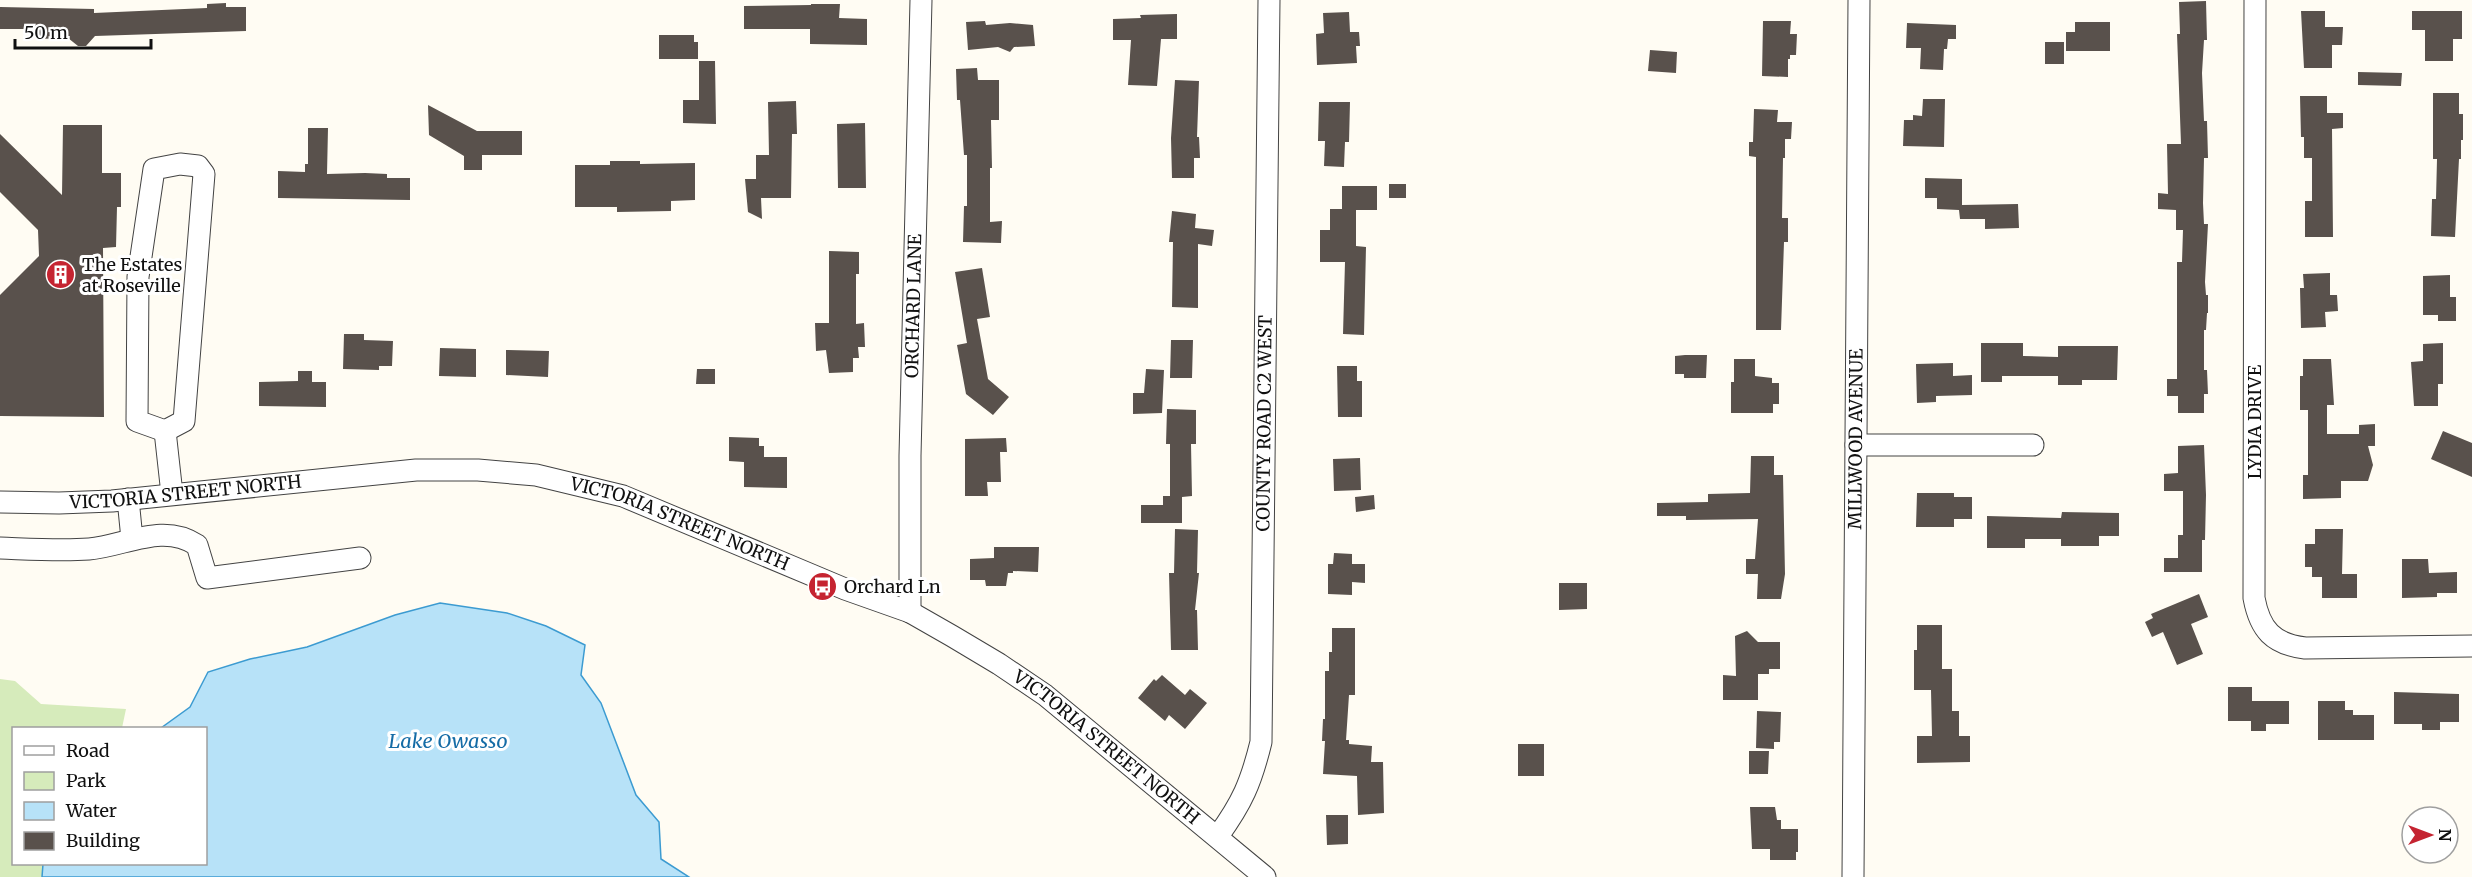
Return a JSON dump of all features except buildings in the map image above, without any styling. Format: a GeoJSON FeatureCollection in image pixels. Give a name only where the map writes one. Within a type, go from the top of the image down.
{"type":"FeatureCollection","features":[{"type":"Feature","properties":{"kind":"street","name":"ORCHARD LANE"},"geometry":{"type":"LineString","coordinates":[[910,612],[910,456],[921,0]]}},
{"type":"Feature","properties":{"kind":"street","name":"COUNTY ROAD C2 WEST"},"geometry":{"type":"LineString","coordinates":[[1218,836],[1239,807],[1254,770],[1261,742],[1269,0]]}},
{"type":"Feature","properties":{"kind":"street","name":"MILLWOOD AVENUE"},"geometry":{"type":"LineString","coordinates":[[1853,877],[1859,0]]}},
{"type":"Feature","properties":{"kind":"street","name":"LYDIA DRIVE"},"geometry":{"type":"LineString","coordinates":[[2255,0],[2254,598],[2257,615],[2264,628],[2276,639],[2297,647],[2472,646]]}},
{"type":"Feature","properties":{"kind":"street"},"geometry":{"type":"LineString","coordinates":[[191,164],[198,166],[204,174],[187,395],[184,421],[165,431],[137,421],[138,277],[154,169],[191,164]]}},
{"type":"Feature","properties":{"kind":"street"},"geometry":{"type":"LineString","coordinates":[[165,431],[172,494]]}},
{"type":"Feature","properties":{"kind":"street"},"geometry":{"type":"LineString","coordinates":[[1856,445],[2033,445]]}},
{"type":"Feature","properties":{"kind":"street","name":"VICTORIA STREET NORTH"},"geometry":{"type":"LineString","coordinates":[[0,502],[59,503],[128,499],[416,470],[478,470],[536,475],[623,496],[845,589],[910,612],[999,664],[1045,695],[1265,877]]}},
{"type":"Feature","properties":{"kind":"street"},"geometry":{"type":"LineString","coordinates":[[128,499],[132,540]]}},
{"type":"Feature","properties":{"kind":"street"},"geometry":{"type":"LineString","coordinates":[[0,548],[91,549],[149,536],[175,535],[189,539],[197,545],[207,578],[360,558]]}},
{"type":"Feature","properties":{"kind":"green space"},"geometry":{"type":"Polygon","coordinates":[[[0,679],[15,681],[41,704],[126,709],[122,727],[12,727],[12,865],[95,865],[92,877],[0,877],[0,679]]]}},
{"type":"Feature","properties":{"kind":"water","name":"Lake Owasso"},"geometry":{"type":"Polygon","coordinates":[[[440,603],[507,613],[546,626],[585,645],[581,675],[601,703],[636,795],[659,822],[661,859],[689,877],[42,877],[43,865],[207,865],[207,727],[162,727],[190,707],[208,672],[250,659],[307,647],[395,615],[440,603]]]}},
{"type":"Feature","properties":{"kind":"place","name":"The Estates at Roseville"},"geometry":{"type":"Point","coordinates":[61,275]}},
{"type":"Feature","properties":{"kind":"place","name":"Orchard Ln"},"geometry":{"type":"Point","coordinates":[823,587]}}]}
